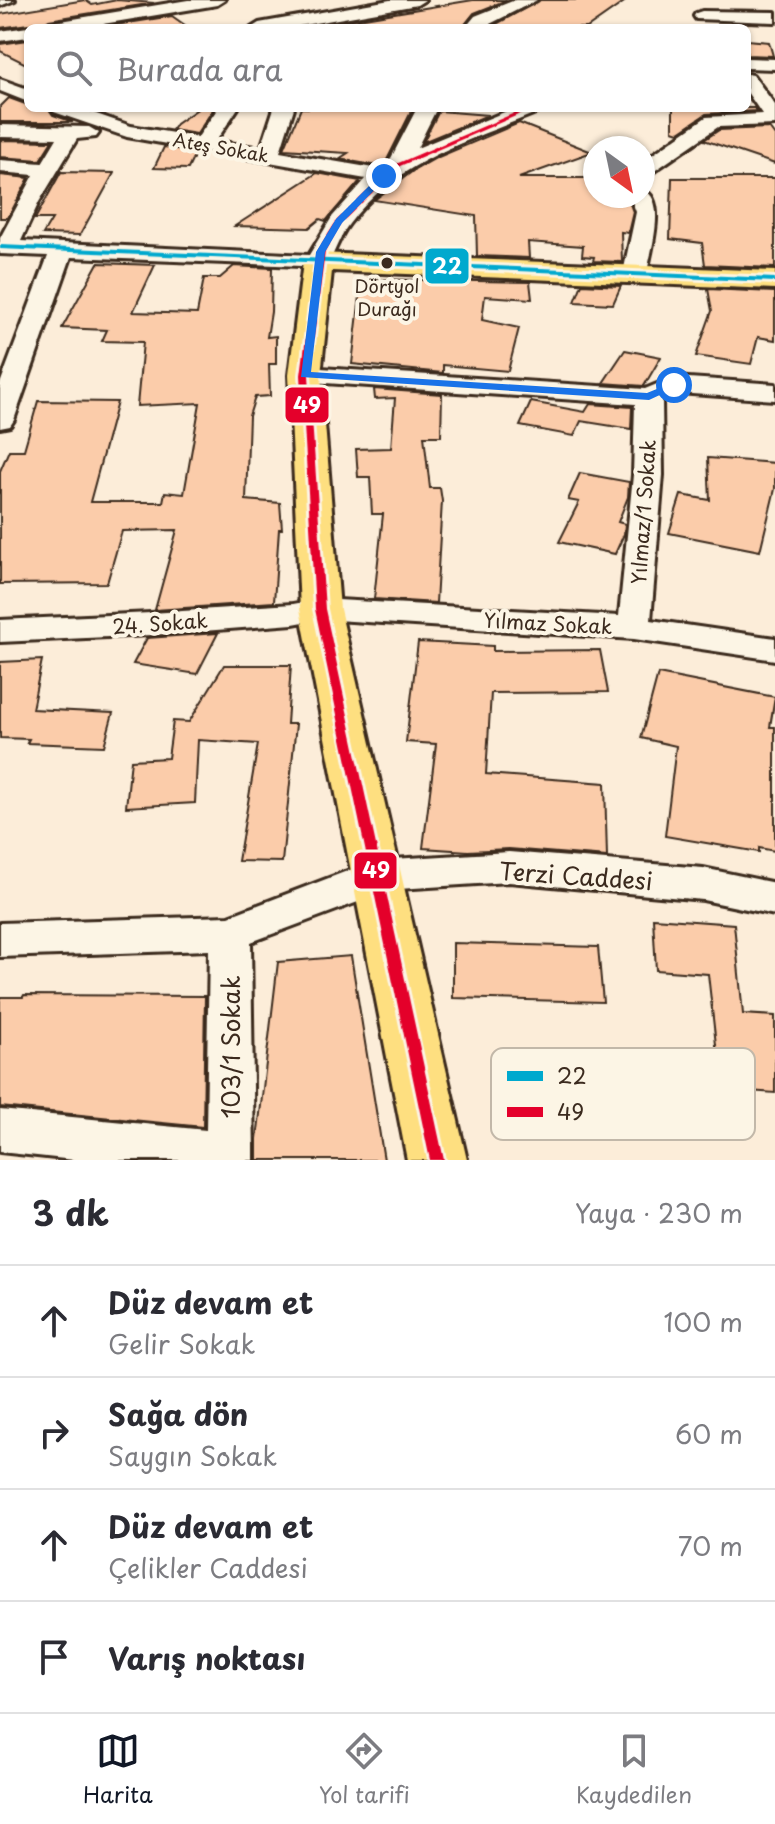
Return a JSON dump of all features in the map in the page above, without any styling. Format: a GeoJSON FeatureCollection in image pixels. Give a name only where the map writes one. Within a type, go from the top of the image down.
{"type":"FeatureCollection","features":[{"type":"Feature","properties":{"kind":"main road"},"geometry":{"type":"LineString","coordinates":[[437,1160],[320,609],[305,375],[318,262],[775,280]]}},
{"type":"Feature","properties":{"kind":"street"},"geometry":{"type":"LineString","coordinates":[[0,1],[7,0]]}},
{"type":"Feature","properties":{"kind":"street"},"geometry":{"type":"LineString","coordinates":[[73,24],[217,0]]}},
{"type":"Feature","properties":{"kind":"street"},"geometry":{"type":"LineString","coordinates":[[292,6],[310,24],[417,0]]}},
{"type":"Feature","properties":{"kind":"street"},"geometry":{"type":"LineString","coordinates":[[477,24],[529,0]]}},
{"type":"Feature","properties":{"kind":"street"},"geometry":{"type":"LineString","coordinates":[[696,22],[714,0]]}},
{"type":"Feature","properties":{"kind":"street"},"geometry":{"type":"LineString","coordinates":[[696,22],[775,17]]}},
{"type":"Feature","properties":{"kind":"street"},"geometry":{"type":"LineString","coordinates":[[0,36],[24,33]]}},
{"type":"Feature","properties":{"kind":"street"},"geometry":{"type":"LineString","coordinates":[[751,63],[775,64]]}},
{"type":"Feature","properties":{"kind":"street"},"geometry":{"type":"LineString","coordinates":[[751,85],[775,119]]}},
{"type":"Feature","properties":{"kind":"street","name":"Ateş Sokak"},"geometry":{"type":"LineString","coordinates":[[72,112],[127,131],[269,155],[391,171]]}},
{"type":"Feature","properties":{"kind":"street"},"geometry":{"type":"LineString","coordinates":[[204,143],[225,112]]}},
{"type":"Feature","properties":{"kind":"street"},"geometry":{"type":"LineString","coordinates":[[269,155],[283,112]]}},
{"type":"Feature","properties":{"kind":"street"},"geometry":{"type":"LineString","coordinates":[[70,134],[2,246],[318,262],[339,221],[391,171],[425,112]]}},
{"type":"Feature","properties":{"kind":"street"},"geometry":{"type":"LineString","coordinates":[[391,171],[522,112]]}},
{"type":"Feature","properties":{"kind":"street"},"geometry":{"type":"LineString","coordinates":[[655,162],[713,121],[775,119]]}},
{"type":"Feature","properties":{"kind":"street"},"geometry":{"type":"LineString","coordinates":[[0,131],[70,134],[127,131]]}},
{"type":"Feature","properties":{"kind":"street"},"geometry":{"type":"LineString","coordinates":[[0,166],[48,170]]}},
{"type":"Feature","properties":{"kind":"street"},"geometry":{"type":"LineString","coordinates":[[635,273],[646,208]]}},
{"type":"Feature","properties":{"kind":"street"},"geometry":{"type":"LineString","coordinates":[[0,420],[62,250]]}},
{"type":"Feature","properties":{"kind":"street"},"geometry":{"type":"LineString","coordinates":[[305,375],[649,397],[674,385],[775,392]]}},
{"type":"Feature","properties":{"kind":"street","name":"Yılmaz/1 Sokak"},"geometry":{"type":"LineString","coordinates":[[634,628],[648,475],[649,397]]}},
{"type":"Feature","properties":{"kind":"street","name":"Yılmaz Sokak"},"geometry":{"type":"LineString","coordinates":[[320,609],[634,628],[775,649]]}},
{"type":"Feature","properties":{"kind":"street","name":"24. Sokak"},"geometry":{"type":"LineString","coordinates":[[0,631],[166,623],[320,609]]}},
{"type":"Feature","properties":{"kind":"street","name":"Terzi Caddesi"},"geometry":{"type":"LineString","coordinates":[[376,875],[509,867],[703,884],[775,899]]}},
{"type":"Feature","properties":{"kind":"street"},"geometry":{"type":"LineString","coordinates":[[0,940],[230,933],[344,891],[376,875]]}},
{"type":"Feature","properties":{"kind":"street","name":"103/1 Sokak"},"geometry":{"type":"LineString","coordinates":[[230,933],[230,1157]]}},
{"type":"Feature","properties":{"kind":"street"},"geometry":{"type":"LineString","coordinates":[[0,1131],[230,1157]]}},
{"type":"Feature","properties":{"kind":"building"},"geometry":{"type":"Polygon","coordinates":[[[85,0],[92,5],[117,0],[154,3],[49,20],[44,24],[0,28],[0,14],[85,0]]]}},
{"type":"Feature","properties":{"kind":"building"},"geometry":{"type":"Polygon","coordinates":[[[473,0],[507,0],[474,13],[465,24],[334,23],[473,0]]]}},
{"type":"Feature","properties":{"kind":"building"},"geometry":{"type":"Polygon","coordinates":[[[540,0],[627,0],[593,24],[496,24],[540,0]]]}},
{"type":"Feature","properties":{"kind":"building"},"geometry":{"type":"Polygon","coordinates":[[[172,16],[183,24],[122,24],[172,16]]]}},
{"type":"Feature","properties":{"kind":"building"},"geometry":{"type":"Polygon","coordinates":[[[751,40],[769,42],[773,56],[751,55],[751,40]]]}},
{"type":"Feature","properties":{"kind":"building"},"geometry":{"type":"Polygon","coordinates":[[[24,41],[24,63],[0,51],[0,44],[24,41]]]}},
{"type":"Feature","properties":{"kind":"building"},"geometry":{"type":"Polygon","coordinates":[[[9,98],[24,104],[24,112],[51,112],[73,122],[0,122],[0,107],[9,98]]]}},
{"type":"Feature","properties":{"kind":"building"},"geometry":{"type":"Polygon","coordinates":[[[193,112],[211,112],[197,134],[172,130],[193,112]]]}},
{"type":"Feature","properties":{"kind":"building"},"geometry":{"type":"Polygon","coordinates":[[[299,112],[411,112],[387,160],[378,166],[339,159],[348,153],[284,149],[299,112]]]}},
{"type":"Feature","properties":{"kind":"building"},"geometry":{"type":"Polygon","coordinates":[[[438,112],[488,115],[423,142],[438,112]]]}},
{"type":"Feature","properties":{"kind":"building"},"geometry":{"type":"Polygon","coordinates":[[[673,112],[739,112],[706,114],[679,132],[673,130],[673,112]]]}},
{"type":"Feature","properties":{"kind":"building"},"geometry":{"type":"Polygon","coordinates":[[[519,123],[583,148],[583,155],[519,178],[583,178],[583,208],[632,208],[628,233],[621,232],[622,262],[593,261],[594,257],[582,256],[583,246],[528,242],[529,258],[477,256],[476,216],[374,200],[436,158],[519,123]]]}},
{"type":"Feature","properties":{"kind":"building"},"geometry":{"type":"Polygon","coordinates":[[[769,128],[775,136],[775,164],[704,140],[719,130],[769,128]]]}},
{"type":"Feature","properties":{"kind":"building"},"geometry":{"type":"Polygon","coordinates":[[[0,140],[52,141],[40,160],[0,157],[0,140]]]}},
{"type":"Feature","properties":{"kind":"building"},"geometry":{"type":"Polygon","coordinates":[[[164,147],[196,152],[188,169],[154,168],[164,147]]]}},
{"type":"Feature","properties":{"kind":"building"},"geometry":{"type":"Polygon","coordinates":[[[61,172],[114,173],[80,235],[43,234],[52,219],[35,219],[61,172]]]}},
{"type":"Feature","properties":{"kind":"building"},"geometry":{"type":"Polygon","coordinates":[[[317,173],[360,181],[326,221],[320,219],[309,228],[235,226],[317,173]]]}},
{"type":"Feature","properties":{"kind":"building"},"geometry":{"type":"Polygon","coordinates":[[[0,175],[29,178],[8,218],[0,218],[0,175]]]}},
{"type":"Feature","properties":{"kind":"building"},"geometry":{"type":"Polygon","coordinates":[[[672,178],[775,178],[775,268],[705,265],[702,243],[670,239],[672,178]]]}},
{"type":"Feature","properties":{"kind":"building"},"geometry":{"type":"Polygon","coordinates":[[[98,263],[155,265],[133,312],[197,314],[204,278],[220,278],[234,266],[272,268],[267,337],[276,336],[276,364],[269,364],[270,396],[255,397],[249,416],[246,500],[280,503],[282,529],[279,529],[274,602],[155,610],[177,530],[122,531],[107,583],[0,584],[0,471],[9,450],[24,450],[38,401],[117,402],[90,502],[163,502],[165,492],[184,494],[200,403],[137,406],[143,342],[102,341],[107,330],[62,328],[98,263]]]}},
{"type":"Feature","properties":{"kind":"building"},"geometry":{"type":"Polygon","coordinates":[[[362,279],[530,282],[532,299],[485,296],[482,320],[519,328],[508,371],[443,365],[443,373],[352,364],[362,279]]]}},
{"type":"Feature","properties":{"kind":"building"},"geometry":{"type":"Polygon","coordinates":[[[582,284],[621,286],[613,304],[575,302],[582,284]]]}},
{"type":"Feature","properties":{"kind":"building"},"geometry":{"type":"Polygon","coordinates":[[[708,289],[775,292],[775,340],[758,337],[751,364],[696,356],[712,311],[708,289]]]}},
{"type":"Feature","properties":{"kind":"building"},"geometry":{"type":"Polygon","coordinates":[[[625,350],[661,357],[644,386],[603,383],[625,350]]]}},
{"type":"Feature","properties":{"kind":"building"},"geometry":{"type":"Polygon","coordinates":[[[374,389],[442,394],[441,436],[424,436],[430,488],[440,488],[442,501],[436,603],[374,599],[383,514],[372,514],[370,477],[358,477],[356,449],[391,448],[395,398],[375,399],[374,389]]]}},
{"type":"Feature","properties":{"kind":"building"},"geometry":{"type":"Polygon","coordinates":[[[531,402],[585,412],[590,404],[632,407],[631,429],[581,421],[574,436],[520,426],[531,402]]]}},
{"type":"Feature","properties":{"kind":"building"},"geometry":{"type":"Polygon","coordinates":[[[708,458],[775,463],[775,489],[760,551],[669,533],[681,495],[710,500],[708,458]]]}},
{"type":"Feature","properties":{"kind":"building"},"geometry":{"type":"Polygon","coordinates":[[[580,473],[629,482],[628,497],[618,522],[625,524],[624,534],[615,554],[559,542],[579,502],[568,500],[580,473]]]}},
{"type":"Feature","properties":{"kind":"building"},"geometry":{"type":"Polygon","coordinates":[[[218,633],[197,674],[133,664],[147,638],[218,633]]]}},
{"type":"Feature","properties":{"kind":"building"},"geometry":{"type":"Polygon","coordinates":[[[418,642],[493,646],[493,651],[600,650],[608,692],[491,693],[486,774],[605,783],[607,857],[509,849],[468,851],[423,848],[436,744],[406,742],[418,642]]]}},
{"type":"Feature","properties":{"kind":"building"},"geometry":{"type":"Polygon","coordinates":[[[42,660],[32,709],[113,713],[104,746],[27,743],[29,739],[0,738],[0,662],[42,660]]]}},
{"type":"Feature","properties":{"kind":"building"},"geometry":{"type":"Polygon","coordinates":[[[224,665],[291,665],[287,724],[296,724],[282,862],[238,861],[258,744],[198,740],[195,803],[126,807],[131,760],[168,758],[173,721],[189,722],[224,665]]]}},
{"type":"Feature","properties":{"kind":"building"},"geometry":{"type":"Polygon","coordinates":[[[658,674],[775,697],[770,727],[775,727],[775,851],[759,848],[759,852],[665,836],[676,746],[641,738],[658,674]]]}},
{"type":"Feature","properties":{"kind":"building"},"geometry":{"type":"Polygon","coordinates":[[[653,918],[734,924],[743,1014],[775,1016],[775,1093],[755,1092],[755,1048],[716,1048],[708,974],[656,970],[653,918]]]}},
{"type":"Feature","properties":{"kind":"building"},"geometry":{"type":"Polygon","coordinates":[[[453,943],[598,947],[603,1002],[453,998],[453,943]]]}},
{"type":"Feature","properties":{"kind":"building"},"geometry":{"type":"Polygon","coordinates":[[[351,956],[384,1160],[257,1160],[278,962],[351,956]]]}},
{"type":"Feature","properties":{"kind":"building"},"geometry":{"type":"Polygon","coordinates":[[[205,996],[203,1127],[0,1107],[0,997],[205,996]]]}},
{"type":"Feature","properties":{"kind":"transit line","name":"49"},"geometry":{"type":"LineString","coordinates":[[437,1160],[320,609],[305,375],[321,252],[339,221],[398,165],[522,112]]}},
{"type":"Feature","properties":{"kind":"transit line","name":"22"},"geometry":{"type":"LineString","coordinates":[[0,247],[775,280]]}},
{"type":"Feature","properties":{"kind":"place","name":"Dörtyol Durağı"},"geometry":{"type":"Point","coordinates":[387,263]}},
{"type":"Feature","properties":{"kind":"route"},"geometry":{"type":"LineString","coordinates":[[384,176],[339,221],[321,252],[305,375],[649,397],[674,385]]}}]}
